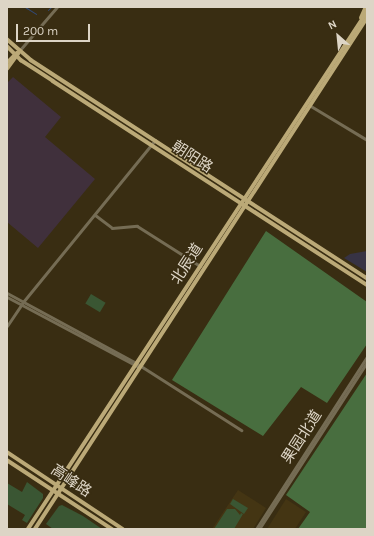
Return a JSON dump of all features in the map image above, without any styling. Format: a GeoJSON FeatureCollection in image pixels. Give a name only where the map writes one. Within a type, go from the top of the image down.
{"type":"FeatureCollection","features":[{"type":"Feature","properties":{"kind":"main road"},"geometry":{"type":"LineString","coordinates":[[360,26],[366,7]]}},
{"type":"Feature","properties":{"kind":"main road","name":"北辰道"},"geometry":{"type":"LineString","coordinates":[[34,529],[311,105],[360,26],[367,12]]}},
{"type":"Feature","properties":{"kind":"main road","name":"北辰道"},"geometry":{"type":"LineString","coordinates":[[28,529],[306,103],[360,26],[367,20]]}},
{"type":"Feature","properties":{"kind":"main road","name":"朝阳路"},"geometry":{"type":"LineString","coordinates":[[7,39],[20,51],[367,278]]}},
{"type":"Feature","properties":{"kind":"main road","name":"朝阳路"},"geometry":{"type":"LineString","coordinates":[[7,46],[16,55],[53,82],[367,285]]}},
{"type":"Feature","properties":{"kind":"main road"},"geometry":{"type":"LineString","coordinates":[[7,63],[20,51]]}},
{"type":"Feature","properties":{"kind":"main road"},"geometry":{"type":"LineString","coordinates":[[7,69],[16,55]]}},
{"type":"Feature","properties":{"kind":"main road","name":"高峰路"},"geometry":{"type":"LineString","coordinates":[[7,452],[123,529]]}},
{"type":"Feature","properties":{"kind":"main road","name":"高峰路"},"geometry":{"type":"LineString","coordinates":[[7,460],[112,529]]}},
{"type":"Feature","properties":{"kind":"street"},"geometry":{"type":"LineString","coordinates":[[20,51],[57,7]]}},
{"type":"Feature","properties":{"kind":"street"},"geometry":{"type":"LineString","coordinates":[[306,103],[367,139]]}},
{"type":"Feature","properties":{"kind":"street"},"geometry":{"type":"LineString","coordinates":[[7,326],[22,303],[155,140]]}},
{"type":"Feature","properties":{"kind":"street"},"geometry":{"type":"LineString","coordinates":[[95,215],[112,228],[137,226],[200,266]]}},
{"type":"Feature","properties":{"kind":"street"},"geometry":{"type":"LineString","coordinates":[[7,293],[22,303],[141,366],[241,430]]}},
{"type":"Feature","properties":{"kind":"street"},"geometry":{"type":"LineString","coordinates":[[7,297],[22,303]]}},
{"type":"Feature","properties":{"kind":"street","name":"果园北道"},"geometry":{"type":"LineString","coordinates":[[258,529],[367,357]]}},
{"type":"Feature","properties":{"kind":"street","name":"果园北道"},"geometry":{"type":"LineString","coordinates":[[258,529],[367,362]]}},
{"type":"Feature","properties":{"kind":"shaded area"},"geometry":{"type":"Polygon","coordinates":[[[13,77],[61,117],[45,137],[95,179],[38,248],[7,222],[7,83],[13,77]]]}},
{"type":"Feature","properties":{"kind":"shaded area"},"geometry":{"type":"Polygon","coordinates":[[[367,251],[367,272],[344,258],[350,254],[367,251]]]}},
{"type":"Feature","properties":{"kind":"shaded area"},"geometry":{"type":"Polygon","coordinates":[[[238,490],[266,508],[253,529],[212,529],[238,490]]]}},
{"type":"Feature","properties":{"kind":"shaded area"},"geometry":{"type":"Polygon","coordinates":[[[286,499],[306,512],[295,529],[267,529],[286,499]]]}},
{"type":"Feature","properties":{"kind":"green space"},"geometry":{"type":"Polygon","coordinates":[[[266,231],[367,302],[367,344],[327,403],[301,387],[263,436],[172,380],[266,231]]]}},
{"type":"Feature","properties":{"kind":"green space"},"geometry":{"type":"Polygon","coordinates":[[[91,294],[106,303],[100,312],[85,303],[91,294]]]}},
{"type":"Feature","properties":{"kind":"green space"},"geometry":{"type":"Polygon","coordinates":[[[367,373],[367,529],[298,529],[310,512],[286,495],[367,373]]]}},
{"type":"Feature","properties":{"kind":"green space"},"geometry":{"type":"Polygon","coordinates":[[[27,482],[43,494],[43,498],[27,523],[22,520],[25,515],[7,504],[7,483],[22,492],[27,482]]]}},
{"type":"Feature","properties":{"kind":"green space"},"geometry":{"type":"Polygon","coordinates":[[[233,499],[248,508],[244,514],[230,504],[233,499]]]}},
{"type":"Feature","properties":{"kind":"green space"},"geometry":{"type":"Polygon","coordinates":[[[62,505],[83,516],[102,529],[53,529],[46,524],[59,506],[62,505]]]}},
{"type":"Feature","properties":{"kind":"green space"},"geometry":{"type":"Polygon","coordinates":[[[227,509],[235,509],[240,515],[241,513],[243,514],[234,529],[214,529],[227,509]]]}},
{"type":"Feature","properties":{"kind":"waterway"},"geometry":{"type":"LineString","coordinates":[[25,7],[36,14]]}},
{"type":"Feature","properties":{"kind":"waterway"},"geometry":{"type":"LineString","coordinates":[[48,10],[51,7]]}}]}
